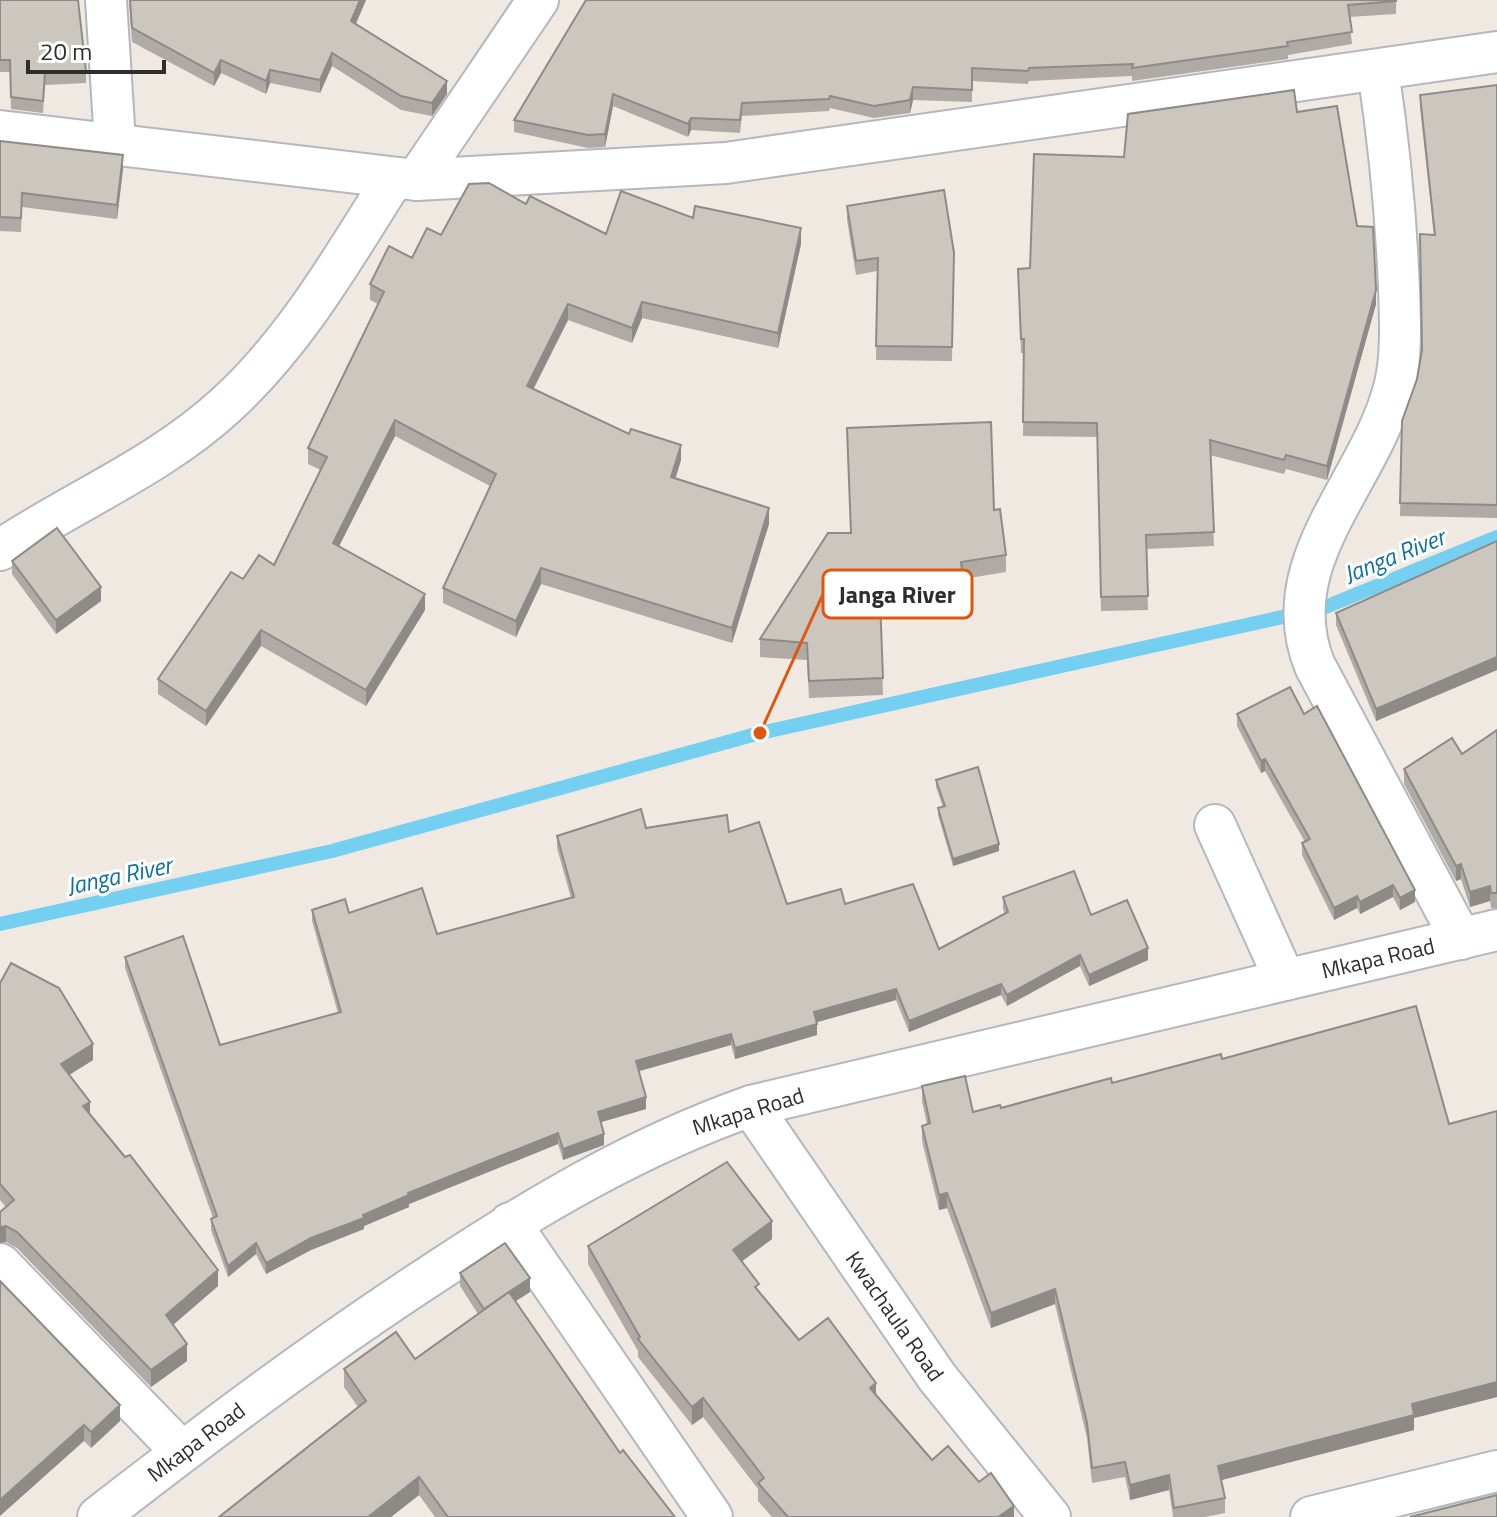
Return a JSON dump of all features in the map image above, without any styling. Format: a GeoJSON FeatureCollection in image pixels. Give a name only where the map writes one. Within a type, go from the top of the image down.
{"type":"FeatureCollection","features":[{"type":"Feature","properties":{"kind":"street"},"geometry":{"type":"LineString","coordinates":[[106,0],[115,142]]}},
{"type":"Feature","properties":{"kind":"street"},"geometry":{"type":"LineString","coordinates":[[0,550],[132,473],[225,406],[275,354],[538,0]]}},
{"type":"Feature","properties":{"kind":"street"},"geometry":{"type":"LineString","coordinates":[[0,131],[115,142],[405,180],[726,163],[1497,52]]}},
{"type":"Feature","properties":{"kind":"street"},"geometry":{"type":"LineString","coordinates":[[1378,70],[1391,161],[1397,250],[1400,342],[1395,385],[1324,534],[1306,584],[1303,628],[1315,666],[1479,934]]}},
{"type":"Feature","properties":{"kind":"street"},"geometry":{"type":"LineString","coordinates":[[1215,825],[1285,980]]}},
{"type":"Feature","properties":{"kind":"street","name":"Mkapa Road"},"geometry":{"type":"LineString","coordinates":[[98,1517],[326,1343],[510,1223],[631,1154],[687,1129],[751,1106],[1479,934]]}},
{"type":"Feature","properties":{"kind":"street","name":"Kwachaula Road"},"geometry":{"type":"LineString","coordinates":[[751,1106],[937,1377],[1050,1517]]}},
{"type":"Feature","properties":{"kind":"street"},"geometry":{"type":"LineString","coordinates":[[510,1223],[712,1517]]}},
{"type":"Feature","properties":{"kind":"street"},"geometry":{"type":"LineString","coordinates":[[0,1264],[182,1452]]}},
{"type":"Feature","properties":{"kind":"street"},"geometry":{"type":"LineString","coordinates":[[1311,1517],[1497,1471]]}},
{"type":"Feature","properties":{"kind":"building"},"geometry":{"type":"Polygon","coordinates":[[[0,0],[78,0],[86,71],[45,73],[43,101],[11,97],[10,60],[0,60],[0,0]]]}},
{"type":"Feature","properties":{"kind":"building"},"geometry":{"type":"Polygon","coordinates":[[[130,0],[360,0],[351,21],[447,81],[432,103],[401,96],[332,53],[320,80],[270,70],[266,81],[221,60],[214,73],[132,28],[130,0]]]}},
{"type":"Feature","properties":{"kind":"building"},"geometry":{"type":"Polygon","coordinates":[[[586,0],[1396,1],[1348,5],[1352,32],[1287,42],[1288,46],[1132,68],[1133,64],[1029,68],[1028,71],[972,68],[972,90],[913,87],[910,100],[874,106],[830,96],[829,99],[742,103],[740,120],[691,118],[688,124],[613,94],[605,134],[588,135],[514,120],[586,0]]]}},
{"type":"Feature","properties":{"kind":"building"},"geometry":{"type":"Polygon","coordinates":[[[1497,85],[1497,505],[1400,503],[1402,421],[1417,379],[1422,350],[1420,234],[1435,235],[1420,95],[1497,85]]]}},
{"type":"Feature","properties":{"kind":"building"},"geometry":{"type":"Polygon","coordinates":[[[1294,90],[1297,112],[1337,106],[1357,226],[1373,227],[1376,290],[1327,466],[1286,455],[1284,460],[1210,440],[1214,532],[1146,535],[1148,596],[1101,597],[1097,423],[1023,422],[1024,339],[1021,339],[1018,269],[1030,268],[1034,154],[1124,157],[1128,114],[1294,90]]]}},
{"type":"Feature","properties":{"kind":"building"},"geometry":{"type":"Polygon","coordinates":[[[0,141],[123,155],[117,205],[22,193],[21,218],[0,217],[0,141]]]}},
{"type":"Feature","properties":{"kind":"building"},"geometry":{"type":"Polygon","coordinates":[[[489,183],[526,204],[530,196],[606,234],[621,191],[693,218],[695,206],[801,228],[778,333],[642,302],[632,328],[568,304],[527,386],[629,434],[631,429],[681,445],[671,477],[769,508],[732,628],[541,568],[516,621],[443,588],[496,474],[395,420],[333,543],[425,594],[366,690],[261,630],[206,711],[158,679],[231,572],[243,579],[259,555],[274,565],[327,457],[308,448],[384,292],[370,284],[389,246],[412,258],[427,228],[441,235],[469,184],[489,183]]]}},
{"type":"Feature","properties":{"kind":"building"},"geometry":{"type":"Polygon","coordinates":[[[944,190],[954,253],[952,347],[876,346],[878,258],[856,261],[847,206],[944,190]]]}},
{"type":"Feature","properties":{"kind":"building"},"geometry":{"type":"Polygon","coordinates":[[[991,422],[994,510],[1000,509],[1006,555],[961,562],[964,588],[880,599],[883,678],[809,681],[807,643],[760,639],[828,533],[851,533],[847,428],[991,422]]]}},
{"type":"Feature","properties":{"kind":"building"},"geometry":{"type":"Polygon","coordinates":[[[57,528],[101,587],[56,620],[12,561],[57,528]]]}},
{"type":"Feature","properties":{"kind":"building"},"geometry":{"type":"Polygon","coordinates":[[[1497,541],[1497,657],[1376,709],[1336,613],[1497,541]]]}},
{"type":"Feature","properties":{"kind":"building"},"geometry":{"type":"Polygon","coordinates":[[[1290,687],[1304,714],[1317,706],[1415,890],[1400,898],[1393,885],[1360,902],[1357,896],[1334,908],[1302,843],[1310,839],[1265,759],[1261,761],[1237,714],[1290,687]]]}},
{"type":"Feature","properties":{"kind":"building"},"geometry":{"type":"Polygon","coordinates":[[[1497,730],[1497,893],[1491,893],[1490,886],[1470,892],[1461,864],[1456,866],[1404,769],[1452,738],[1462,754],[1497,730]]]}},
{"type":"Feature","properties":{"kind":"building"},"geometry":{"type":"Polygon","coordinates":[[[978,767],[999,844],[953,859],[938,808],[945,806],[936,780],[978,767]]]}},
{"type":"Feature","properties":{"kind":"building"},"geometry":{"type":"Polygon","coordinates":[[[641,809],[646,828],[727,815],[729,832],[759,822],[787,904],[841,889],[845,904],[913,884],[939,949],[1008,912],[1003,897],[1074,871],[1091,915],[1127,900],[1148,948],[1089,975],[1080,955],[1007,995],[1001,984],[909,1021],[896,989],[814,1012],[817,1024],[735,1048],[731,1034],[636,1061],[646,1097],[598,1112],[604,1134],[563,1149],[558,1133],[408,1193],[363,1215],[364,1218],[311,1238],[266,1263],[256,1243],[228,1266],[211,1219],[217,1216],[125,957],[183,936],[220,1045],[341,1012],[312,910],[345,899],[349,913],[422,888],[437,934],[574,897],[557,836],[641,809]]]}},
{"type":"Feature","properties":{"kind":"building"},"geometry":{"type":"Polygon","coordinates":[[[11,963],[59,988],[93,1044],[61,1064],[90,1102],[83,1106],[125,1157],[130,1155],[218,1270],[166,1315],[187,1344],[151,1370],[17,1232],[6,1226],[0,1227],[0,1212],[14,1200],[0,1184],[0,983],[11,963]]]}},
{"type":"Feature","properties":{"kind":"building"},"geometry":{"type":"Polygon","coordinates":[[[1416,1006],[1449,1124],[1497,1111],[1497,1382],[1412,1404],[1414,1415],[1218,1466],[1225,1498],[1174,1508],[1169,1475],[1130,1485],[1125,1462],[1092,1468],[1087,1423],[1055,1289],[991,1313],[947,1193],[939,1195],[922,1126],[930,1123],[922,1086],[965,1076],[973,1112],[1000,1105],[1001,1108],[1111,1078],[1112,1083],[1221,1054],[1222,1059],[1416,1006]]]}},
{"type":"Feature","properties":{"kind":"building"},"geometry":{"type":"Polygon","coordinates":[[[727,1162],[772,1221],[733,1250],[759,1284],[755,1287],[799,1340],[828,1318],[876,1383],[870,1388],[932,1460],[948,1446],[979,1482],[991,1473],[1014,1506],[998,1517],[788,1517],[758,1483],[764,1478],[703,1398],[692,1407],[638,1339],[640,1337],[588,1246],[727,1162]]]}},
{"type":"Feature","properties":{"kind":"building"},"geometry":{"type":"Polygon","coordinates":[[[505,1243],[530,1278],[484,1309],[460,1273],[505,1243]]]}},
{"type":"Feature","properties":{"kind":"building"},"geometry":{"type":"Polygon","coordinates":[[[0,1281],[120,1405],[91,1432],[84,1425],[0,1500],[0,1281]]]}},
{"type":"Feature","properties":{"kind":"building"},"geometry":{"type":"Polygon","coordinates":[[[509,1292],[620,1453],[623,1450],[675,1517],[448,1517],[419,1477],[368,1517],[219,1517],[366,1401],[344,1369],[396,1332],[415,1359],[509,1292]]]}},
{"type":"Feature","properties":{"kind":"building"},"geometry":{"type":"Polygon","coordinates":[[[1497,1495],[1497,1517],[1410,1517],[1497,1495]]]}},
{"type":"Feature","properties":{"kind":"waterway","name":"Janga River"},"geometry":{"type":"LineString","coordinates":[[0,924],[332,851],[760,733],[1323,608],[1497,537]]}},
{"type":"Feature","properties":{"kind":"place","name":"Janga River"},"geometry":{"type":"Point","coordinates":[760,733]}}]}
